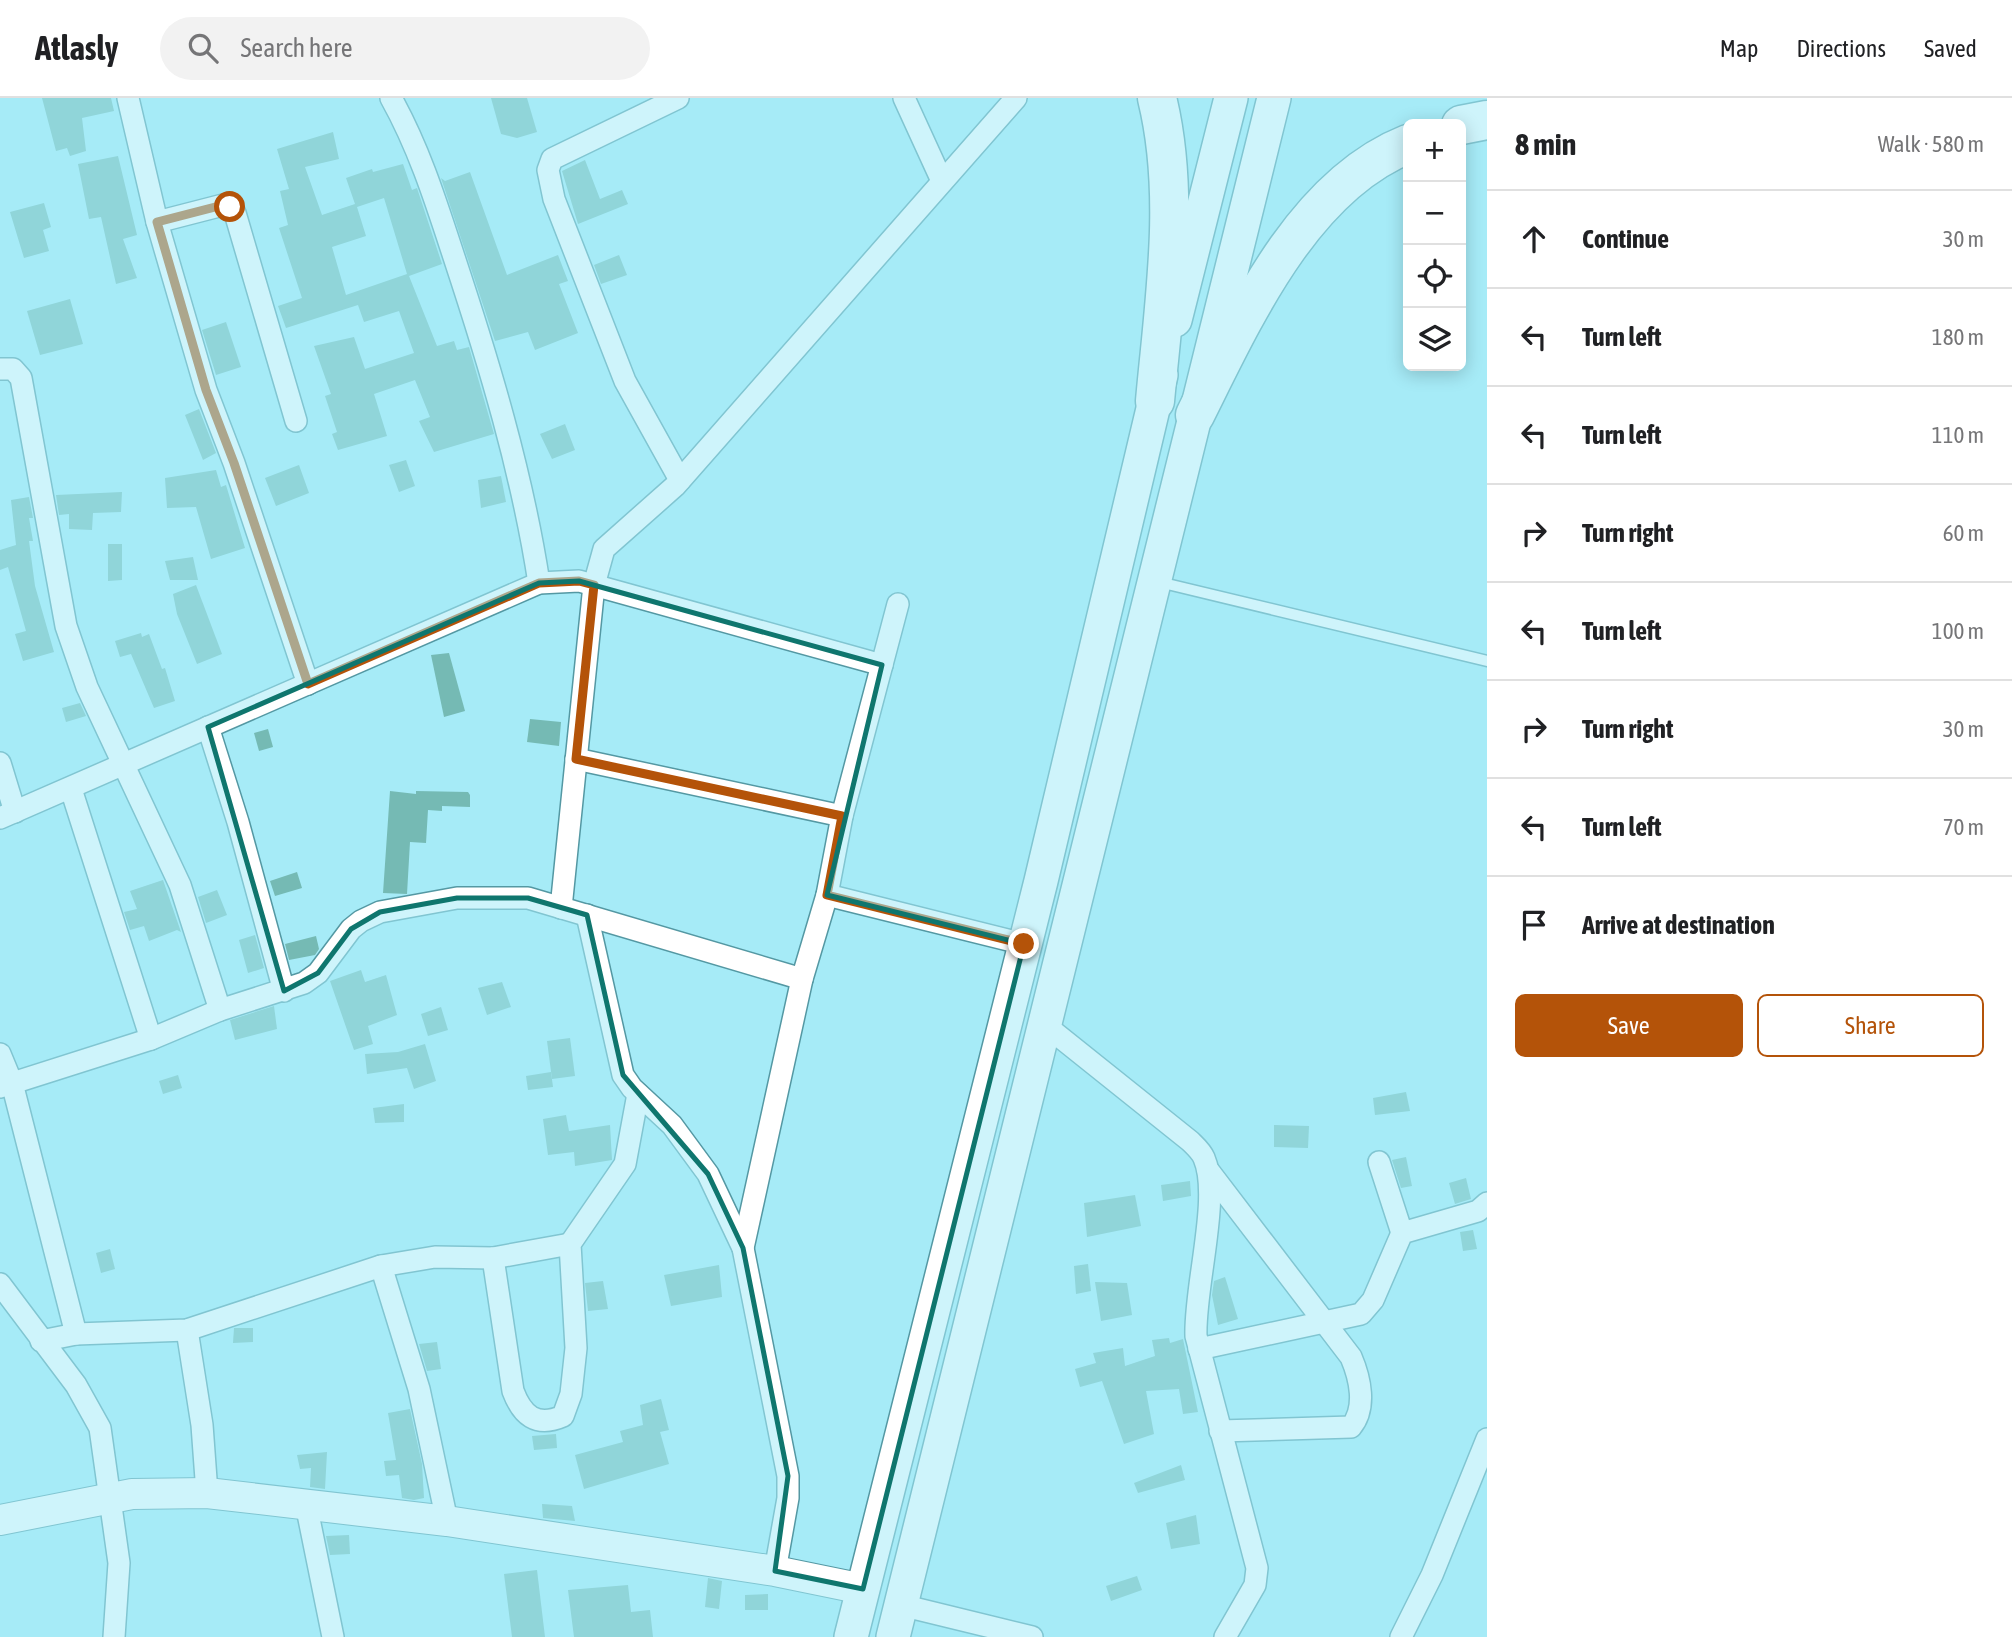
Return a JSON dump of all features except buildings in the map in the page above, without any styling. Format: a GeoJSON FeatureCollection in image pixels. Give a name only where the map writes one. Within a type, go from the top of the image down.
{"type":"FeatureCollection","features":[{"type":"Feature","properties":{"kind":"highway"},"geometry":{"type":"LineString","coordinates":[[1155,401],[1166,278],[1168,202],[1163,124],[1157,98]]}},
{"type":"Feature","properties":{"kind":"highway"},"geometry":{"type":"LineString","coordinates":[[1466,124],[1487,120]]}},
{"type":"Feature","properties":{"kind":"highway"},"geometry":{"type":"LineString","coordinates":[[1195,415],[1262,286],[1297,236],[1318,210],[1356,177],[1403,146]]}},
{"type":"Feature","properties":{"kind":"main road"},"geometry":{"type":"LineString","coordinates":[[851,1637],[1231,98]]}},
{"type":"Feature","properties":{"kind":"main road"},"geometry":{"type":"LineString","coordinates":[[893,1637],[1274,98]]}},
{"type":"Feature","properties":{"kind":"street"},"geometry":{"type":"LineString","coordinates":[[128,98],[157,222],[206,390],[234,463],[308,684]]}},
{"type":"Feature","properties":{"kind":"street"},"geometry":{"type":"LineString","coordinates":[[391,98],[408,129],[427,178],[468,299],[506,427],[531,534],[539,583]]}},
{"type":"Feature","properties":{"kind":"street"},"geometry":{"type":"LineString","coordinates":[[678,98],[551,159],[548,170],[554,199],[625,381],[680,480]]}},
{"type":"Feature","properties":{"kind":"street"},"geometry":{"type":"LineString","coordinates":[[904,98],[942,181]]}},
{"type":"Feature","properties":{"kind":"street"},"geometry":{"type":"LineString","coordinates":[[561,908],[594,585],[604,549],[680,480],[1016,98]]}},
{"type":"Feature","properties":{"kind":"street"},"geometry":{"type":"LineString","coordinates":[[157,222],[223,205],[235,212],[296,421]]}},
{"type":"Feature","properties":{"kind":"street"},"geometry":{"type":"LineString","coordinates":[[0,369],[13,369],[21,378],[66,626],[87,687],[180,885],[220,1010]]}},
{"type":"Feature","properties":{"kind":"street"},"geometry":{"type":"LineString","coordinates":[[0,764],[8,815],[539,583],[579,581],[882,665]]}},
{"type":"Feature","properties":{"kind":"street"},"geometry":{"type":"LineString","coordinates":[[743,1248],[802,979],[827,895],[842,816],[898,604]]}},
{"type":"Feature","properties":{"kind":"street"},"geometry":{"type":"LineString","coordinates":[[208,727],[238,822],[284,991]]}},
{"type":"Feature","properties":{"kind":"street"},"geometry":{"type":"LineString","coordinates":[[576,759],[842,816]]}},
{"type":"Feature","properties":{"kind":"street"},"geometry":{"type":"LineString","coordinates":[[71,789],[151,1039]]}},
{"type":"Feature","properties":{"kind":"street"},"geometry":{"type":"LineString","coordinates":[[827,895],[1024,944]]}},
{"type":"Feature","properties":{"kind":"street"},"geometry":{"type":"LineString","coordinates":[[6,1085],[151,1039],[220,1010],[304,983],[318,972],[351,929],[380,912],[457,898],[528,898],[802,979]]}},
{"type":"Feature","properties":{"kind":"street"},"geometry":{"type":"LineString","coordinates":[[587,915],[623,1075],[638,1094],[671,1125],[708,1174],[743,1248],[788,1476],[788,1498],[775,1571]]}},
{"type":"Feature","properties":{"kind":"street"},"geometry":{"type":"LineString","coordinates":[[1045,1025],[1191,1141],[1203,1155],[1208,1170],[1351,1357],[1358,1373],[1359,1418],[1351,1427],[1220,1431]]}},
{"type":"Feature","properties":{"kind":"street"},"geometry":{"type":"LineString","coordinates":[[0,1054],[6,1085],[76,1334]]}},
{"type":"Feature","properties":{"kind":"street"},"geometry":{"type":"LineString","coordinates":[[493,1258],[513,1391],[521,1411],[533,1420],[551,1421],[563,1416],[571,1394],[575,1360],[570,1244],[625,1164],[638,1094]]}},
{"type":"Feature","properties":{"kind":"street"},"geometry":{"type":"LineString","coordinates":[[1199,1349],[1361,1314],[1369,1307],[1402,1233],[1379,1162]]}},
{"type":"Feature","properties":{"kind":"street"},"geometry":{"type":"LineString","coordinates":[[1208,1170],[1206,1237],[1195,1315],[1199,1349],[1257,1568],[1255,1585],[1225,1637]]}},
{"type":"Feature","properties":{"kind":"street"},"geometry":{"type":"LineString","coordinates":[[1402,1233],[1478,1211],[1485,1204]]}},
{"type":"Feature","properties":{"kind":"street"},"geometry":{"type":"LineString","coordinates":[[1485,1204],[1487,1229]]}},
{"type":"Feature","properties":{"kind":"street"},"geometry":{"type":"LineString","coordinates":[[41,1341],[76,1334],[187,1330],[382,1266],[435,1257],[493,1258],[570,1244]]}},
{"type":"Feature","properties":{"kind":"street"},"geometry":{"type":"LineString","coordinates":[[382,1266],[419,1389],[447,1521]]}},
{"type":"Feature","properties":{"kind":"street"},"geometry":{"type":"LineString","coordinates":[[0,1284],[76,1385],[100,1428],[119,1563],[114,1637]]}},
{"type":"Feature","properties":{"kind":"street"},"geometry":{"type":"LineString","coordinates":[[187,1330],[202,1425],[206,1493]]}},
{"type":"Feature","properties":{"kind":"street"},"geometry":{"type":"LineString","coordinates":[[1401,1637],[1432,1575],[1487,1439]]}},
{"type":"Feature","properties":{"kind":"street"},"geometry":{"type":"LineString","coordinates":[[0,1520],[110,1498],[206,1493],[447,1521],[775,1571],[863,1588]]}},
{"type":"Feature","properties":{"kind":"street"},"geometry":{"type":"LineString","coordinates":[[306,1504],[332,1637]]}},
{"type":"Feature","properties":{"kind":"street"},"geometry":{"type":"LineString","coordinates":[[901,1605],[952,1628],[1032,1637]]}},
{"type":"Feature","properties":{"kind":"lane"},"geometry":{"type":"LineString","coordinates":[[1153,580],[1487,661]]}},
{"type":"Feature","properties":{"kind":"highlighted area"},"geometry":{"type":"Polygon","coordinates":[[[579,581],[882,665],[827,895],[1024,944],[863,1589],[775,1571],[788,1476],[743,1248],[708,1174],[623,1075],[587,915],[528,898],[457,898],[380,912],[351,929],[318,973],[284,991],[208,727],[539,583],[579,581]]]}},
{"type":"Feature","properties":{"kind":"route"},"geometry":{"type":"LineString","coordinates":[[230,207],[223,205],[157,222],[206,390],[234,463],[308,684],[539,583],[563,580],[594,585],[576,759],[842,816],[827,895],[1024,944]]}}]}
